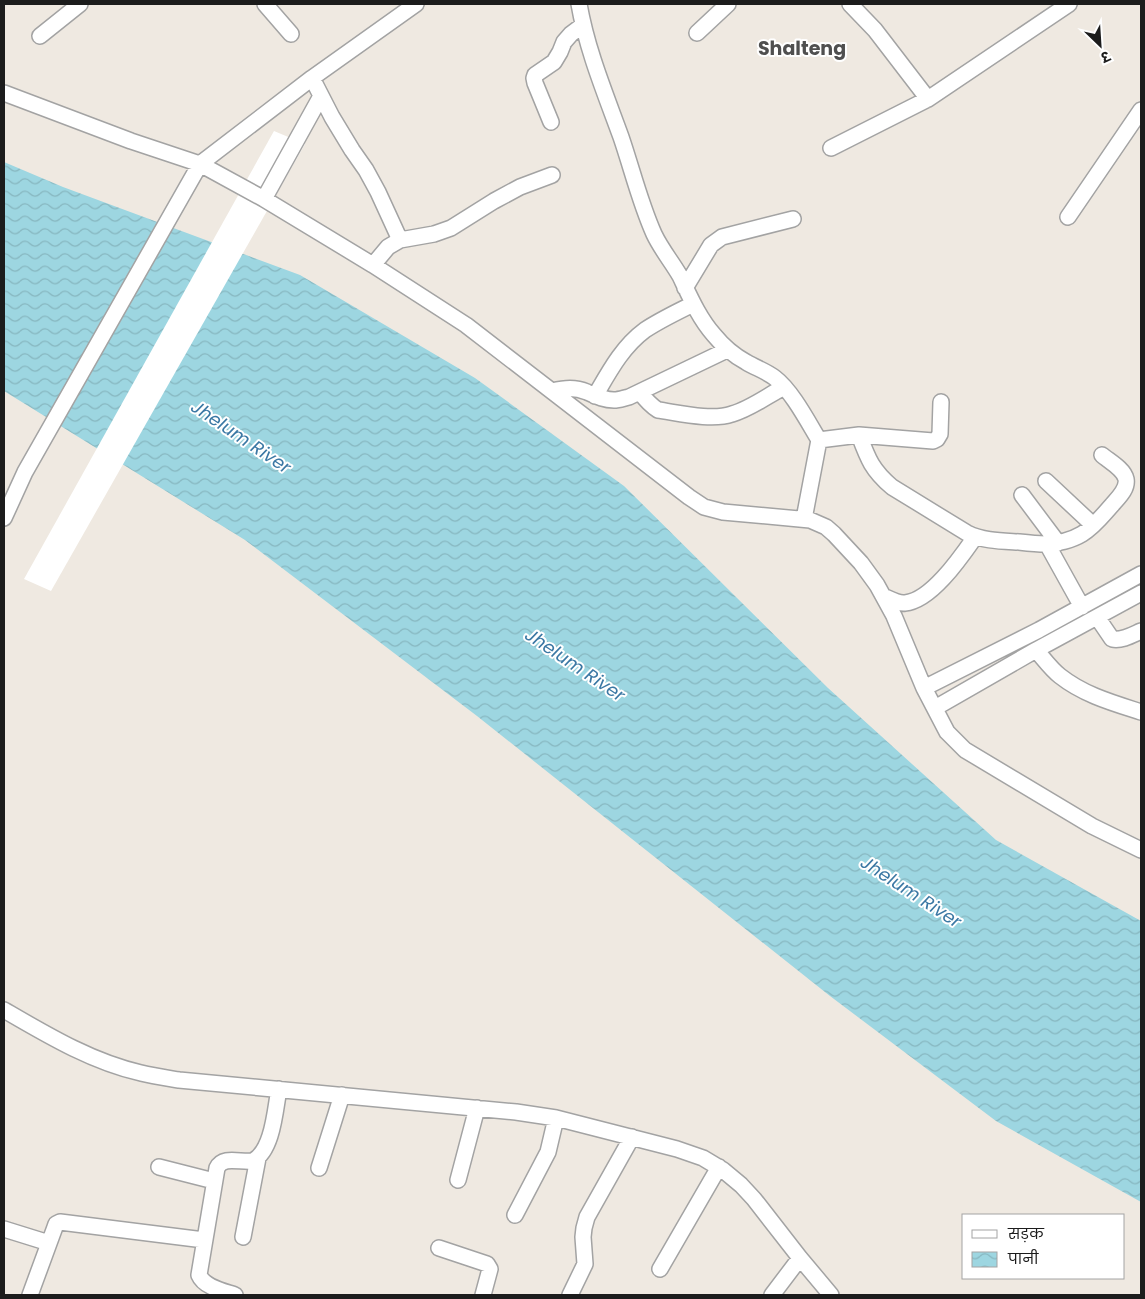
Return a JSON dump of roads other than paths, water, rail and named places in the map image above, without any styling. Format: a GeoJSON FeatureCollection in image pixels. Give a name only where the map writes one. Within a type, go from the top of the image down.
{"type":"FeatureCollection","features":[{"type":"Feature","properties":{"kind":"street"},"geometry":{"type":"LineString","coordinates":[[40,36],[80,4]]}},
{"type":"Feature","properties":{"kind":"street"},"geometry":{"type":"LineString","coordinates":[[265,4],[291,34]]}},
{"type":"Feature","properties":{"kind":"street"},"geometry":{"type":"LineString","coordinates":[[4,518],[24,472],[200,164],[312,78],[416,4]]}},
{"type":"Feature","properties":{"kind":"street"},"geometry":{"type":"LineString","coordinates":[[578,4],[597,74],[655,236],[672,262],[693,304],[713,335],[727,350],[765,371],[777,380],[791,396],[819,440],[804,519]]}},
{"type":"Feature","properties":{"kind":"street"},"geometry":{"type":"LineString","coordinates":[[697,33],[728,4]]}},
{"type":"Feature","properties":{"kind":"street"},"geometry":{"type":"LineString","coordinates":[[850,4],[874,30],[928,99]]}},
{"type":"Feature","properties":{"kind":"street"},"geometry":{"type":"LineString","coordinates":[[831,148],[928,99],[1069,4]]}},
{"type":"Feature","properties":{"kind":"street"},"geometry":{"type":"LineString","coordinates":[[551,122],[535,84],[534,75],[554,62],[570,34],[583,25]]}},
{"type":"Feature","properties":{"kind":"street"},"geometry":{"type":"LineString","coordinates":[[312,78],[342,134],[374,184],[400,240]]}},
{"type":"Feature","properties":{"kind":"street"},"geometry":{"type":"LineString","coordinates":[[4,93],[131,141],[200,164],[264,199],[373,265],[466,325],[704,507],[723,512],[804,519],[818,523],[834,534],[861,563],[877,585],[894,616],[947,732],[965,750],[1092,826],[1141,850]]}},
{"type":"Feature","properties":{"kind":"street"},"geometry":{"type":"LineString","coordinates":[[264,199],[321,96]]}},
{"type":"Feature","properties":{"kind":"street"},"geometry":{"type":"LineString","coordinates":[[1068,217],[1141,110]]}},
{"type":"Feature","properties":{"kind":"street"},"geometry":{"type":"LineString","coordinates":[[373,265],[388,247],[400,240],[434,234],[451,228],[520,187],[552,175]]}},
{"type":"Feature","properties":{"kind":"street"},"geometry":{"type":"LineString","coordinates":[[685,288],[711,245],[722,237],[793,219]]}},
{"type":"Feature","properties":{"kind":"street"},"geometry":{"type":"LineString","coordinates":[[595,396],[624,350],[644,331],[693,304]]}},
{"type":"Feature","properties":{"kind":"street"},"geometry":{"type":"LineString","coordinates":[[552,391],[575,388],[603,399],[616,400],[630,397],[727,350]]}},
{"type":"Feature","properties":{"kind":"street"},"geometry":{"type":"LineString","coordinates":[[640,392],[658,410],[715,418],[738,412],[784,387]]}},
{"type":"Feature","properties":{"kind":"street"},"geometry":{"type":"LineString","coordinates":[[819,440],[875,435],[928,442],[933,441],[940,434],[941,402]]}},
{"type":"Feature","properties":{"kind":"street"},"geometry":{"type":"LineString","coordinates":[[859,435],[871,465],[881,478],[892,487],[975,537],[986,540],[1052,544],[1083,534],[1126,486],[1125,476],[1102,456]]}},
{"type":"Feature","properties":{"kind":"street"},"geometry":{"type":"LineString","coordinates":[[1046,481],[1093,525]]}},
{"type":"Feature","properties":{"kind":"street"},"geometry":{"type":"LineString","coordinates":[[1022,495],[1052,544],[1082,607]]}},
{"type":"Feature","properties":{"kind":"street"},"geometry":{"type":"LineString","coordinates":[[883,596],[900,603],[906,603],[922,597],[953,568],[975,537]]}},
{"type":"Feature","properties":{"kind":"street"},"geometry":{"type":"LineString","coordinates":[[930,698],[1030,635],[1141,574]]}},
{"type":"Feature","properties":{"kind":"street"},"geometry":{"type":"LineString","coordinates":[[930,698],[1036,650],[1141,593]]}},
{"type":"Feature","properties":{"kind":"street"},"geometry":{"type":"LineString","coordinates":[[1097,617],[1112,640],[1119,640],[1141,631]]}},
{"type":"Feature","properties":{"kind":"street"},"geometry":{"type":"LineString","coordinates":[[1036,650],[1058,674],[1080,689],[1096,697],[1141,712]]}},
{"type":"Feature","properties":{"kind":"street"},"geometry":{"type":"LineString","coordinates":[[4,1010],[51,1037],[102,1061],[141,1074],[179,1080],[516,1112],[556,1118],[677,1148],[703,1158],[719,1167],[735,1180],[754,1199],[831,1295]]}},
{"type":"Feature","properties":{"kind":"street"},"geometry":{"type":"LineString","coordinates":[[235,1295],[205,1284],[198,1274],[216,1168],[225,1160],[249,1162],[258,1158],[271,1131],[280,1089]]}},
{"type":"Feature","properties":{"kind":"street"},"geometry":{"type":"LineString","coordinates":[[319,1168],[342,1095]]}},
{"type":"Feature","properties":{"kind":"street"},"geometry":{"type":"LineString","coordinates":[[458,1180],[477,1108]]}},
{"type":"Feature","properties":{"kind":"street"},"geometry":{"type":"LineString","coordinates":[[515,1215],[548,1152],[556,1118]]}},
{"type":"Feature","properties":{"kind":"street"},"geometry":{"type":"LineString","coordinates":[[570,1295],[585,1264],[583,1237],[587,1217],[632,1137]]}},
{"type":"Feature","properties":{"kind":"street"},"geometry":{"type":"LineString","coordinates":[[243,1237],[258,1158]]}},
{"type":"Feature","properties":{"kind":"street"},"geometry":{"type":"LineString","coordinates":[[159,1167],[214,1181]]}},
{"type":"Feature","properties":{"kind":"street"},"geometry":{"type":"LineString","coordinates":[[660,1269],[719,1167]]}},
{"type":"Feature","properties":{"kind":"street"},"geometry":{"type":"LineString","coordinates":[[30,1295],[56,1224],[60,1222],[204,1240]]}},
{"type":"Feature","properties":{"kind":"street"},"geometry":{"type":"LineString","coordinates":[[4,1229],[49,1243]]}},
{"type":"Feature","properties":{"kind":"street"},"geometry":{"type":"LineString","coordinates":[[439,1248],[488,1264],[490,1269],[482,1295]]}},
{"type":"Feature","properties":{"kind":"street"},"geometry":{"type":"LineString","coordinates":[[772,1295],[800,1258]]}},
{"type":"Feature","properties":{"kind":"water","name":"Jhelum River"},"geometry":{"type":"Polygon","coordinates":[[[4,162],[63,187],[300,275],[475,378],[624,486],[828,688],[996,840],[1141,921],[1141,1202],[996,1121],[830,996],[477,716],[245,540],[4,391],[4,162]]]}},
{"type":"Feature","properties":{"kind":"district","name":"Shalteng"},"geometry":{"type":"Point","coordinates":[802,48]}}]}
